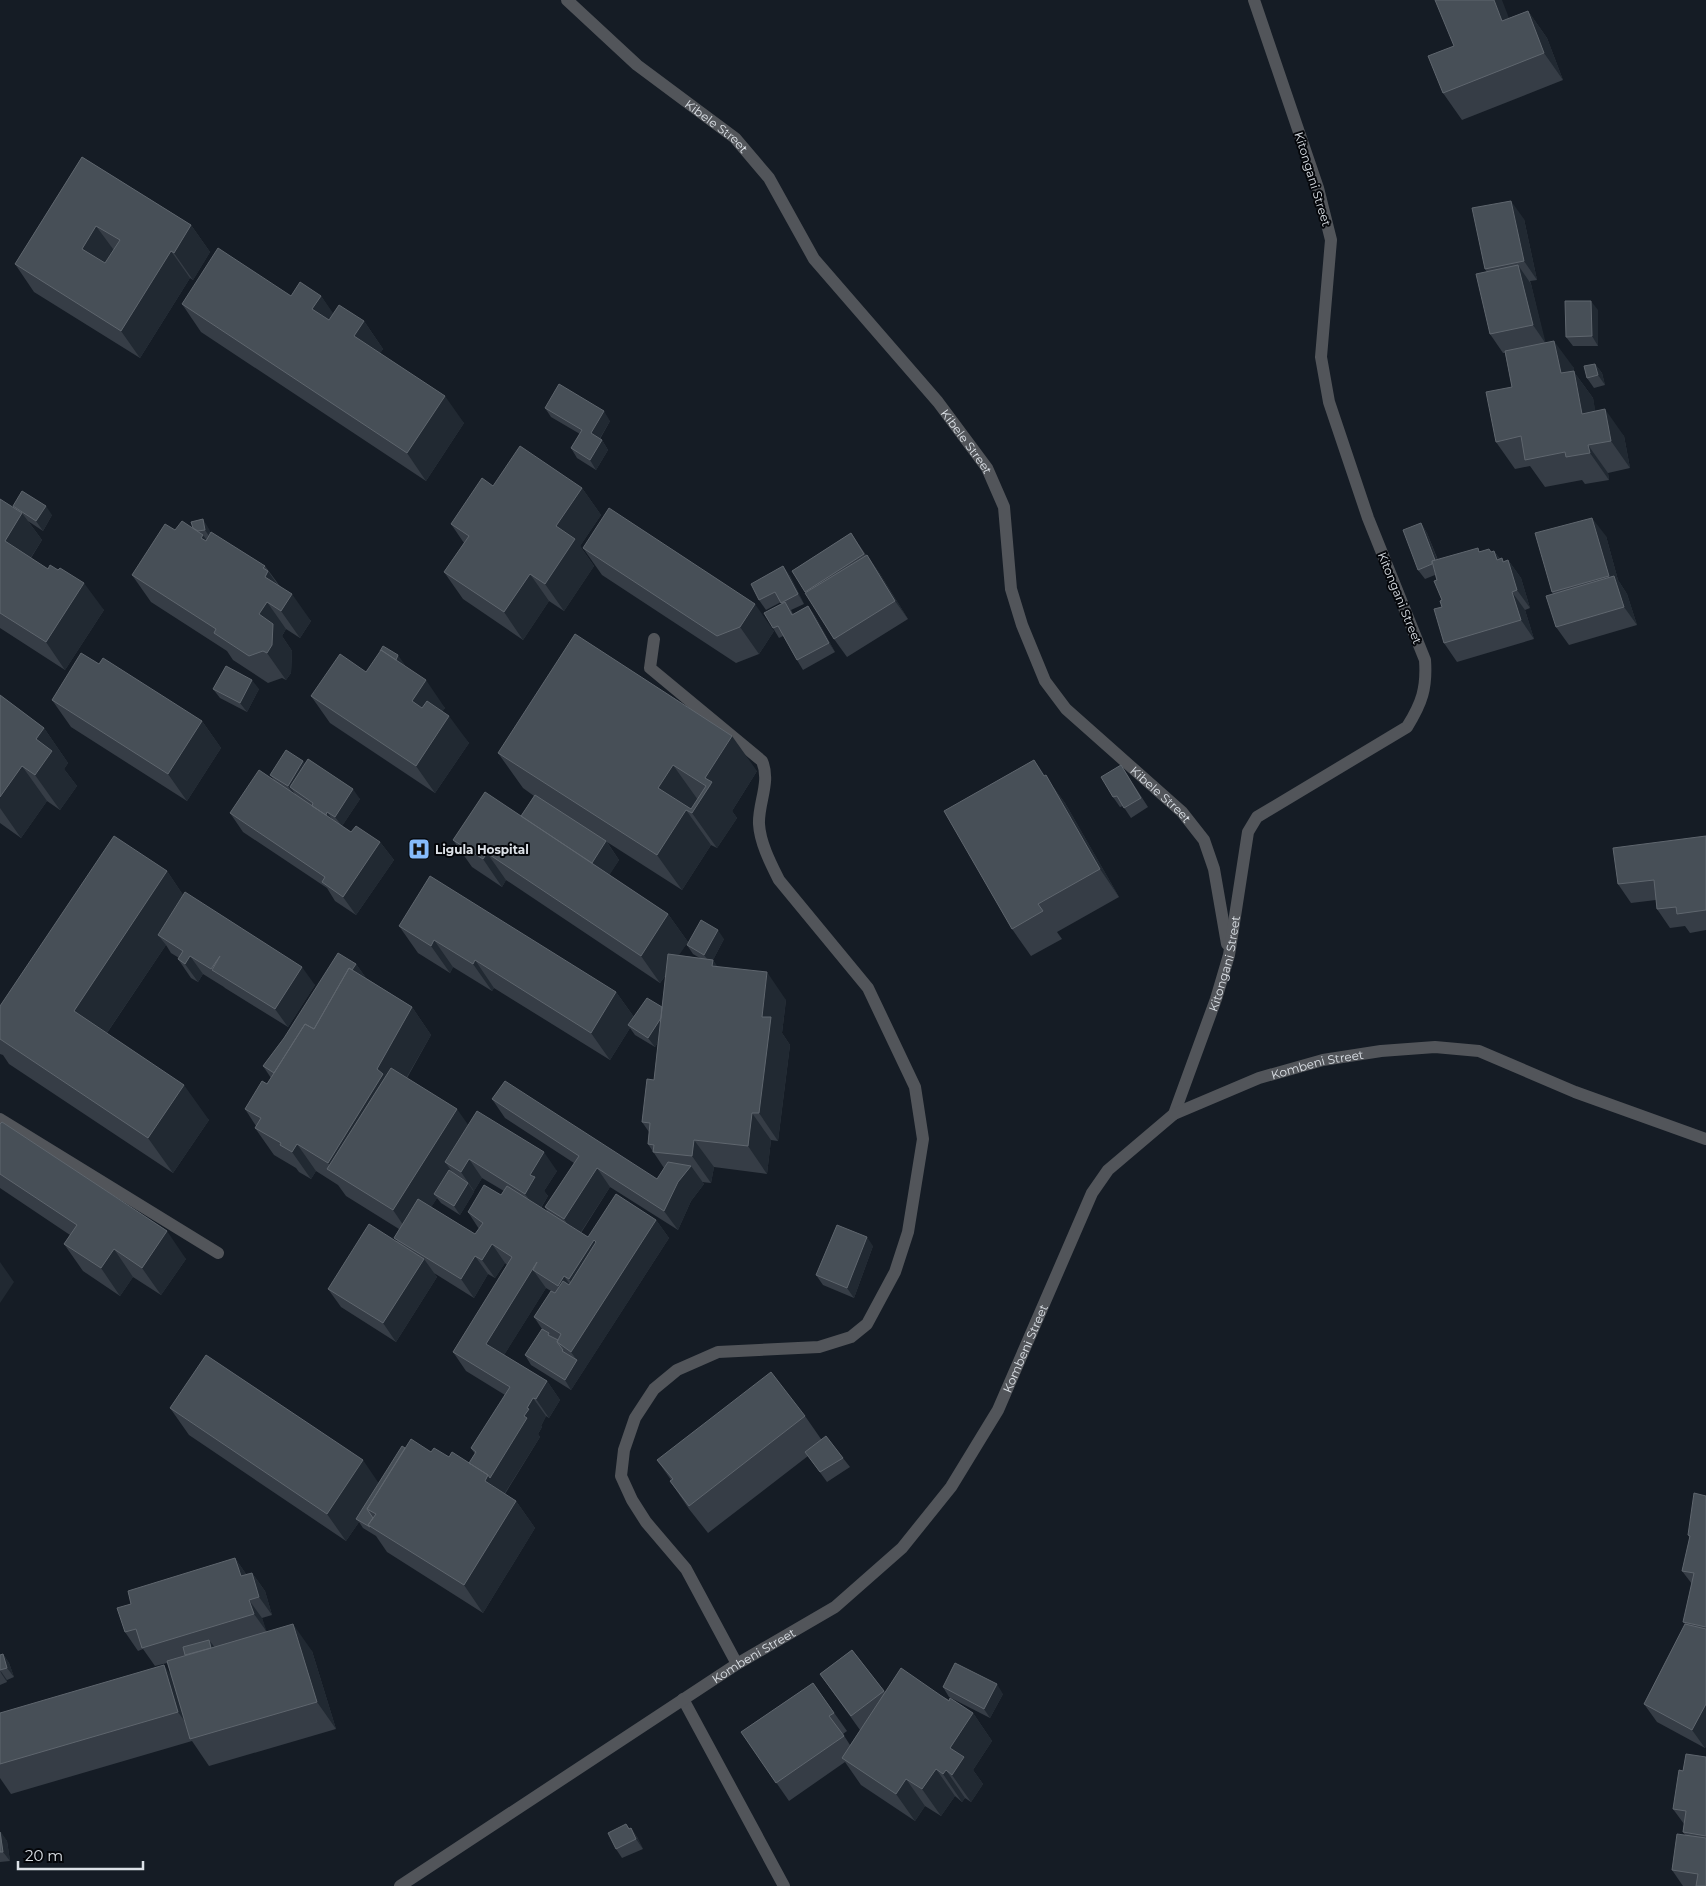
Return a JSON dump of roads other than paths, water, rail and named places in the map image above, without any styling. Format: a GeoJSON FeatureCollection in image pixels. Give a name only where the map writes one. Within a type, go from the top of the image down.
{"type":"FeatureCollection","features":[{"type":"Feature","properties":{"kind":"street","name":"Kibele Street"},"geometry":{"type":"LineString","coordinates":[[567,0],[638,65],[735,138],[769,178],[814,259],[938,402],[987,468],[1004,507],[1011,589],[1022,625],[1045,681],[1066,709],[1182,812],[1204,840],[1214,869],[1229,955]]}},
{"type":"Feature","properties":{"kind":"street","name":"Kitongani Street"},"geometry":{"type":"LineString","coordinates":[[1174,1114],[1201,1045],[1229,955],[1248,832],[1257,817],[1407,727],[1420,707],[1427,681],[1425,660],[1368,518],[1329,402],[1321,357],[1330,240],[1318,188],[1254,0]]}},
{"type":"Feature","properties":{"kind":"street"},"geometry":{"type":"LineString","coordinates":[[654,639],[650,668],[762,761],[766,776],[759,824],[770,860],[779,880],[868,988],[915,1087],[923,1139],[908,1232],[896,1272],[867,1324],[850,1337],[819,1347],[718,1352],[677,1370],[654,1389],[636,1418],[624,1450],[621,1476],[632,1500],[646,1522],[686,1569],[737,1664]]}},
{"type":"Feature","properties":{"kind":"street","name":"Kombeni Street"},"geometry":{"type":"LineString","coordinates":[[400,1886],[737,1664],[835,1607],[902,1548],[951,1487],[998,1410],[1092,1193],[1108,1170],[1174,1114],[1259,1078],[1323,1060],[1381,1051],[1435,1047],[1479,1051],[1575,1092],[1706,1140]]}},
{"type":"Feature","properties":{"kind":"street"},"geometry":{"type":"LineString","coordinates":[[0,1119],[218,1253]]}},
{"type":"Feature","properties":{"kind":"street"},"geometry":{"type":"LineString","coordinates":[[683,1700],[784,1886]]}},
{"type":"Feature","properties":{"kind":"place","name":"Ligula Hospital"},"geometry":{"type":"Point","coordinates":[419,849]}}]}
